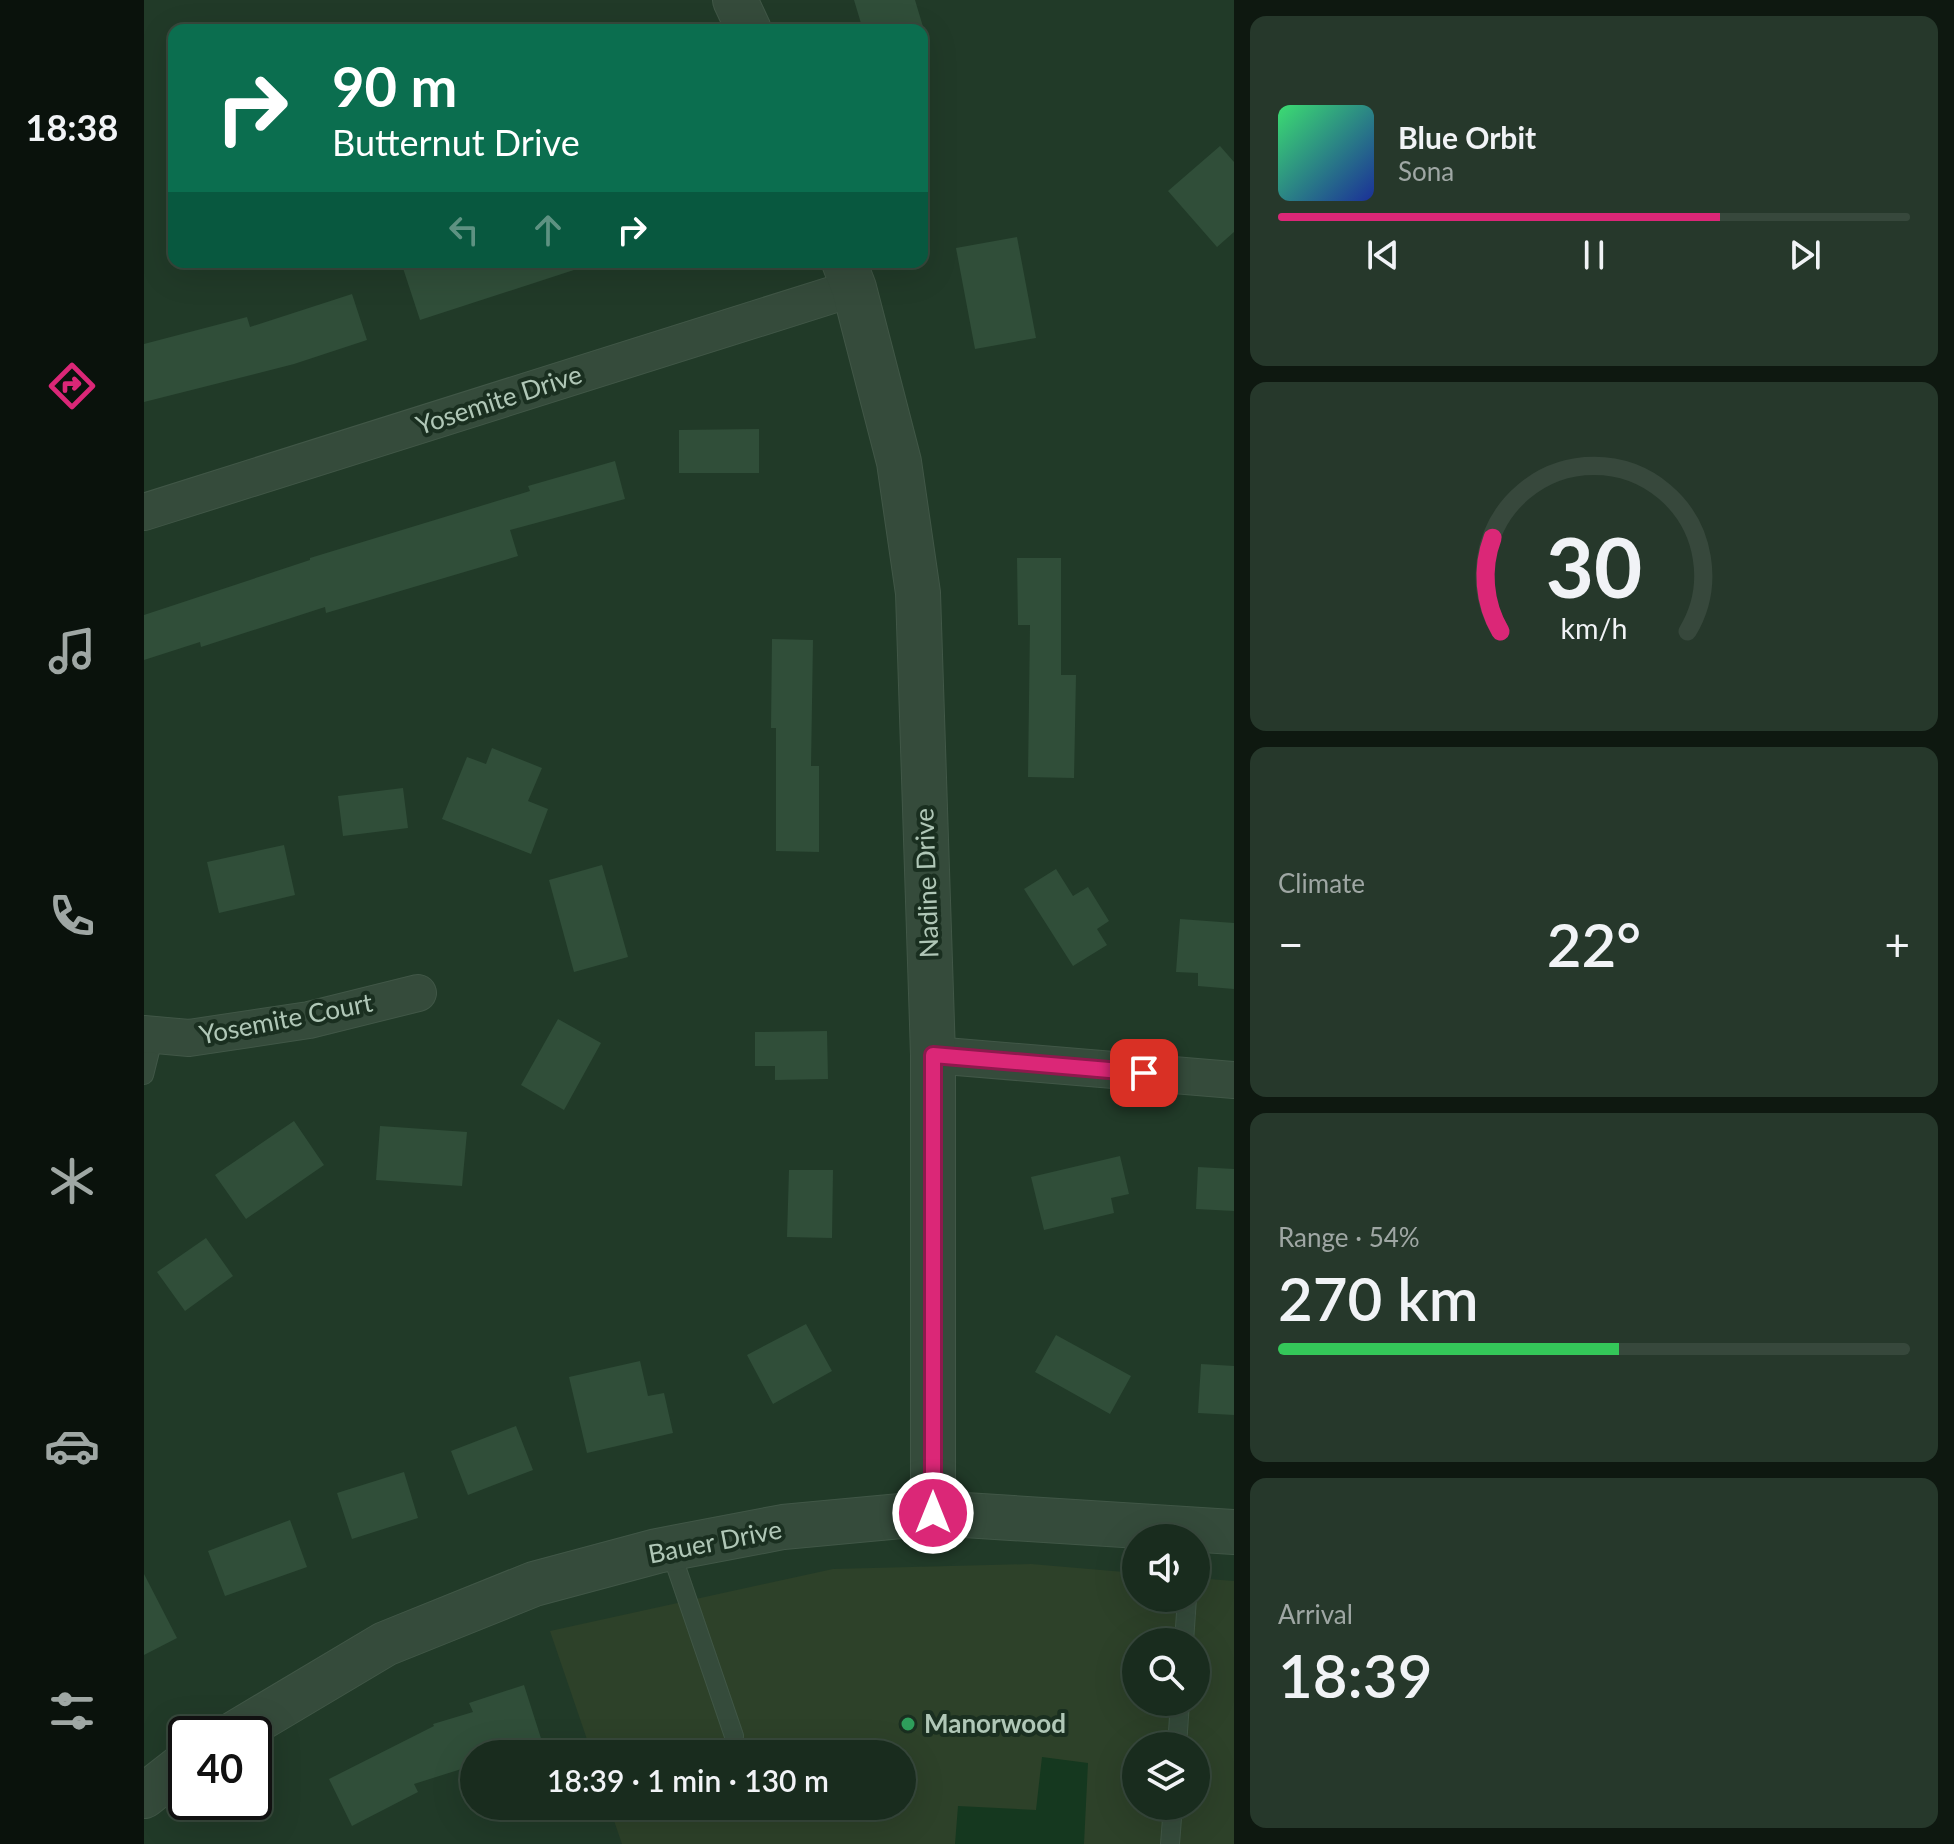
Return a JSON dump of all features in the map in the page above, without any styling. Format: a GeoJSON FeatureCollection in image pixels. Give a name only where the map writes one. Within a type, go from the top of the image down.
{"type":"FeatureCollection","features":[{"type":"Feature","properties":{"kind":"street"},"geometry":{"type":"LineString","coordinates":[[735,0],[746,24]]}},
{"type":"Feature","properties":{"kind":"street","name":"Yosemite Drive"},"geometry":{"type":"LineString","coordinates":[[144,512],[849,275]]}},
{"type":"Feature","properties":{"kind":"street","name":"Nadine Drive"},"geometry":{"type":"LineString","coordinates":[[849,275],[899,462],[918,593],[933,1055],[933,1513]]}},
{"type":"Feature","properties":{"kind":"street","name":"Yosemite Court"},"geometry":{"type":"LineString","coordinates":[[149,1035],[189,1038],[309,1020],[418,993]]}},
{"type":"Feature","properties":{"kind":"street"},"geometry":{"type":"LineString","coordinates":[[933,1055],[1234,1080]]}},
{"type":"Feature","properties":{"kind":"street","name":"Bauer Drive"},"geometry":{"type":"LineString","coordinates":[[264,1716],[385,1644],[534,1584],[670,1549],[783,1527],[933,1513],[1122,1527]]}},
{"type":"Feature","properties":{"kind":"street"},"geometry":{"type":"LineString","coordinates":[[144,1796],[168,1777]]}},
{"type":"Feature","properties":{"kind":"lane","name":"Yosemite Court"},"geometry":{"type":"LineString","coordinates":[[144,1075],[149,1035]]}},
{"type":"Feature","properties":{"kind":"lane"},"geometry":{"type":"LineString","coordinates":[[670,1549],[734,1736]]}},
{"type":"Feature","properties":{"kind":"lane"},"geometry":{"type":"LineString","coordinates":[[1170,1844],[1172,1820]]}},
{"type":"Feature","properties":{"kind":"shaded area","name":"Manorwood"},"geometry":{"type":"Polygon","coordinates":[[[1031,1564],[1122,1572],[1122,1612],[1210,1612],[1210,1579],[1234,1581],[1234,1844],[622,1844],[614,1820],[916,1820],[916,1740],[587,1740],[550,1631],[833,1569],[1031,1564]]]}},
{"type":"Feature","properties":{"kind":"shaded area"},"geometry":{"type":"Polygon","coordinates":[[[1042,1757],[1088,1763],[1084,1844],[955,1844],[958,1806],[1036,1810],[1042,1757]]]}},
{"type":"Feature","properties":{"kind":"building"},"geometry":{"type":"Polygon","coordinates":[[[854,0],[915,0],[922,24],[861,24],[854,0]]]}},
{"type":"Feature","properties":{"kind":"building"},"geometry":{"type":"Polygon","coordinates":[[[1220,146],[1234,162],[1234,232],[1217,247],[1168,191],[1220,146]]]}},
{"type":"Feature","properties":{"kind":"building"},"geometry":{"type":"Polygon","coordinates":[[[1017,237],[1036,338],[975,349],[956,248],[1017,237]]]}},
{"type":"Feature","properties":{"kind":"building"},"geometry":{"type":"Polygon","coordinates":[[[403,268],[580,268],[420,320],[403,268]]]}},
{"type":"Feature","properties":{"kind":"building"},"geometry":{"type":"Polygon","coordinates":[[[352,294],[367,340],[294,364],[144,402],[144,344],[247,317],[250,327],[352,294]]]}},
{"type":"Feature","properties":{"kind":"building"},"geometry":{"type":"Polygon","coordinates":[[[759,429],[759,473],[679,473],[679,430],[759,429]]]}},
{"type":"Feature","properties":{"kind":"building"},"geometry":{"type":"Polygon","coordinates":[[[615,461],[625,499],[510,530],[518,556],[326,613],[325,607],[201,647],[200,642],[144,660],[144,615],[310,558],[530,491],[528,486],[615,461]]]}},
{"type":"Feature","properties":{"kind":"building"},"geometry":{"type":"Polygon","coordinates":[[[1017,558],[1061,558],[1061,675],[1076,675],[1074,778],[1028,777],[1030,625],[1018,625],[1017,558]]]}},
{"type":"Feature","properties":{"kind":"building"},"geometry":{"type":"Polygon","coordinates":[[[772,639],[813,640],[811,766],[819,766],[819,852],[776,851],[776,728],[771,728],[772,639]]]}},
{"type":"Feature","properties":{"kind":"building"},"geometry":{"type":"Polygon","coordinates":[[[492,748],[542,768],[528,801],[548,809],[531,854],[442,819],[467,757],[486,764],[492,748]]]}},
{"type":"Feature","properties":{"kind":"building"},"geometry":{"type":"Polygon","coordinates":[[[403,788],[408,828],[343,836],[338,796],[403,788]]]}},
{"type":"Feature","properties":{"kind":"building"},"geometry":{"type":"Polygon","coordinates":[[[284,845],[295,895],[219,913],[207,862],[284,845]]]}},
{"type":"Feature","properties":{"kind":"building"},"geometry":{"type":"Polygon","coordinates":[[[602,865],[628,957],[574,972],[549,880],[602,865]]]}},
{"type":"Feature","properties":{"kind":"building"},"geometry":{"type":"Polygon","coordinates":[[[1056,869],[1073,896],[1088,887],[1109,921],[1097,929],[1107,945],[1073,966],[1024,889],[1056,869]]]}},
{"type":"Feature","properties":{"kind":"building"},"geometry":{"type":"Polygon","coordinates":[[[1180,919],[1234,923],[1234,989],[1198,986],[1198,973],[1176,972],[1180,919]]]}},
{"type":"Feature","properties":{"kind":"building"},"geometry":{"type":"Polygon","coordinates":[[[558,1019],[601,1043],[564,1110],[521,1085],[558,1019]]]}},
{"type":"Feature","properties":{"kind":"building"},"geometry":{"type":"Polygon","coordinates":[[[827,1031],[828,1079],[775,1080],[775,1066],[755,1066],[755,1032],[827,1031]]]}},
{"type":"Feature","properties":{"kind":"building"},"geometry":{"type":"Polygon","coordinates":[[[294,1121],[324,1165],[246,1219],[215,1175],[294,1121]]]}},
{"type":"Feature","properties":{"kind":"building"},"geometry":{"type":"Polygon","coordinates":[[[380,1126],[467,1132],[462,1186],[376,1180],[380,1126]]]}},
{"type":"Feature","properties":{"kind":"building"},"geometry":{"type":"Polygon","coordinates":[[[1120,1156],[1129,1194],[1111,1198],[1114,1213],[1044,1230],[1031,1177],[1120,1156]]]}},
{"type":"Feature","properties":{"kind":"building"},"geometry":{"type":"Polygon","coordinates":[[[1198,1167],[1234,1169],[1234,1211],[1196,1209],[1198,1167]]]}},
{"type":"Feature","properties":{"kind":"building"},"geometry":{"type":"Polygon","coordinates":[[[789,1170],[833,1170],[832,1238],[787,1237],[789,1170]]]}},
{"type":"Feature","properties":{"kind":"building"},"geometry":{"type":"Polygon","coordinates":[[[206,1238],[233,1276],[185,1311],[157,1272],[206,1238]]]}},
{"type":"Feature","properties":{"kind":"building"},"geometry":{"type":"Polygon","coordinates":[[[806,1324],[832,1371],[773,1404],[747,1355],[806,1324]]]}},
{"type":"Feature","properties":{"kind":"building"},"geometry":{"type":"Polygon","coordinates":[[[1056,1335],[1131,1376],[1110,1414],[1035,1372],[1056,1335]]]}},
{"type":"Feature","properties":{"kind":"building"},"geometry":{"type":"Polygon","coordinates":[[[640,1361],[648,1396],[664,1393],[673,1433],[587,1453],[569,1377],[640,1361]]]}},
{"type":"Feature","properties":{"kind":"building"},"geometry":{"type":"Polygon","coordinates":[[[1201,1364],[1234,1366],[1234,1415],[1198,1413],[1201,1364]]]}},
{"type":"Feature","properties":{"kind":"building"},"geometry":{"type":"Polygon","coordinates":[[[516,1426],[533,1470],[468,1495],[451,1451],[516,1426]]]}},
{"type":"Feature","properties":{"kind":"building"},"geometry":{"type":"Polygon","coordinates":[[[404,1472],[418,1518],[352,1539],[337,1493],[404,1472]]]}},
{"type":"Feature","properties":{"kind":"building"},"geometry":{"type":"Polygon","coordinates":[[[290,1520],[307,1567],[225,1596],[208,1551],[290,1520]]]}},
{"type":"Feature","properties":{"kind":"building"},"geometry":{"type":"Polygon","coordinates":[[[144,1574],[177,1638],[144,1655],[144,1574]]]}},
{"type":"Feature","properties":{"kind":"building"},"geometry":{"type":"Polygon","coordinates":[[[524,1685],[542,1740],[460,1740],[460,1769],[414,1784],[418,1792],[352,1826],[329,1779],[433,1724],[473,1712],[469,1703],[524,1685]]]}},
{"type":"Feature","properties":{"kind":"place","name":"Manorwood"},"geometry":{"type":"Point","coordinates":[908,1724]}},
{"type":"Feature","properties":{"kind":"route"},"geometry":{"type":"LineString","coordinates":[[933,1513],[933,1055],[1144,1073]]}}]}
